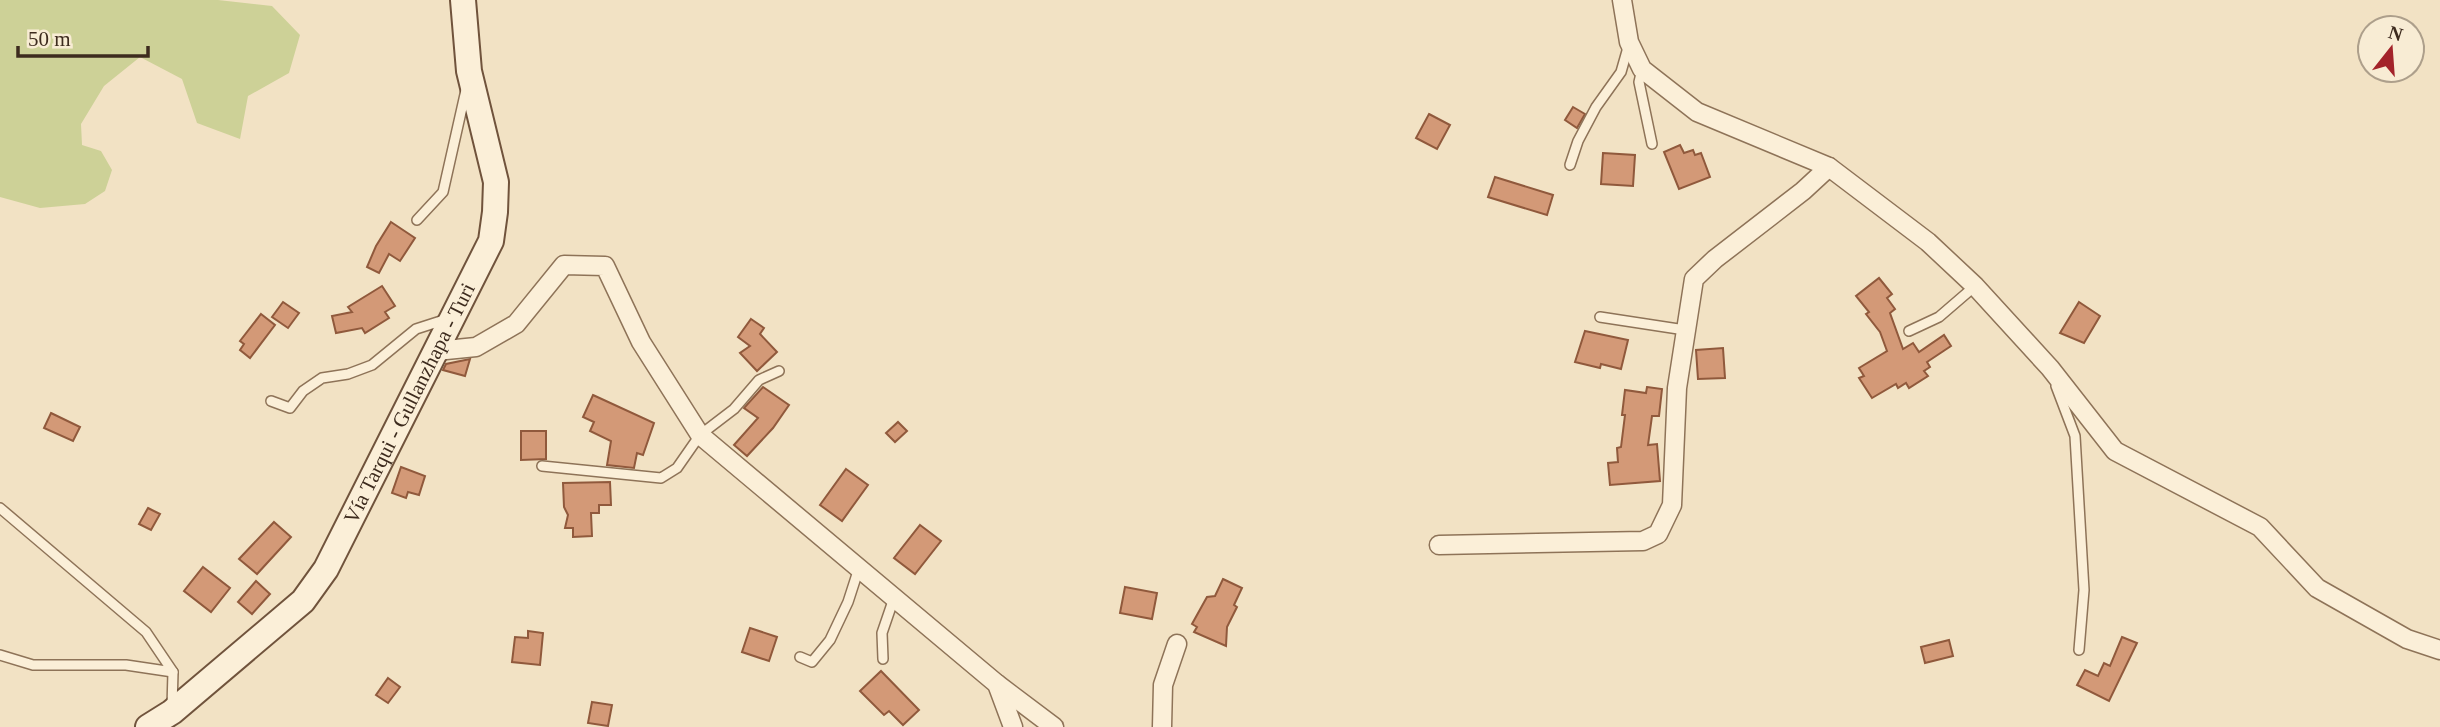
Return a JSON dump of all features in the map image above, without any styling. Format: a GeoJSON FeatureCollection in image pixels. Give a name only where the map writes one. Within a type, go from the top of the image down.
{"type":"FeatureCollection","features":[{"type":"Feature","properties":{"kind":"main road","name":"Vía Tarqui - Gullanzhapa - Turi"},"geometry":{"type":"LineString","coordinates":[[148,727],[172,712],[303,601],[326,569],[491,241],[496,182],[469,71],[463,0]]}},
{"type":"Feature","properties":{"kind":"street"},"geometry":{"type":"LineString","coordinates":[[1622,0],[1629,42],[1642,68],[1698,112],[1829,167],[1928,242],[1975,286],[2050,368],[2115,452],[2260,527],[2317,587],[2407,639],[2440,650]]}},
{"type":"Feature","properties":{"kind":"street"},"geometry":{"type":"LineString","coordinates":[[1439,545],[1643,541],[1658,534],[1672,505],[1677,388],[1694,279],[1829,167]]}},
{"type":"Feature","properties":{"kind":"street"},"geometry":{"type":"LineString","coordinates":[[436,351],[476,347],[516,324],[564,265],[605,266],[641,342],[700,435],[998,684],[1054,727]]}},
{"type":"Feature","properties":{"kind":"street"},"geometry":{"type":"LineString","coordinates":[[1162,727],[1163,685],[1177,644]]}},
{"type":"Feature","properties":{"kind":"street"},"geometry":{"type":"LineString","coordinates":[[998,684],[1013,727]]}},
{"type":"Feature","properties":{"kind":"lane"},"geometry":{"type":"LineString","coordinates":[[1570,165],[1578,141],[1596,107],[1621,72],[1629,42]]}},
{"type":"Feature","properties":{"kind":"lane"},"geometry":{"type":"LineString","coordinates":[[1642,68],[1639,82],[1652,144]]}},
{"type":"Feature","properties":{"kind":"lane"},"geometry":{"type":"LineString","coordinates":[[417,220],[443,192],[469,71]]}},
{"type":"Feature","properties":{"kind":"lane"},"geometry":{"type":"LineString","coordinates":[[1909,331],[1939,317],[1975,286]]}},
{"type":"Feature","properties":{"kind":"lane"},"geometry":{"type":"LineString","coordinates":[[271,401],[290,408],[303,391],[322,378],[348,374],[372,365],[416,329],[455,316]]}},
{"type":"Feature","properties":{"kind":"lane"},"geometry":{"type":"LineString","coordinates":[[1600,317],[1685,330]]}},
{"type":"Feature","properties":{"kind":"lane"},"geometry":{"type":"LineString","coordinates":[[2050,368],[2076,436],[2084,590],[2078,650]]}},
{"type":"Feature","properties":{"kind":"lane"},"geometry":{"type":"LineString","coordinates":[[542,466],[662,478],[677,468],[700,435],[734,409],[759,380],[779,371]]}},
{"type":"Feature","properties":{"kind":"lane"},"geometry":{"type":"LineString","coordinates":[[0,508],[146,632],[173,672],[172,712]]}},
{"type":"Feature","properties":{"kind":"lane"},"geometry":{"type":"LineString","coordinates":[[800,657],[812,662],[830,640],[848,602],[859,568]]}},
{"type":"Feature","properties":{"kind":"lane"},"geometry":{"type":"LineString","coordinates":[[883,659],[882,633],[894,598]]}},
{"type":"Feature","properties":{"kind":"lane"},"geometry":{"type":"LineString","coordinates":[[0,655],[33,664],[127,665],[173,672]]}},
{"type":"Feature","properties":{"kind":"green space"},"geometry":{"type":"Polygon","coordinates":[[[0,0],[218,0],[272,6],[300,35],[289,73],[248,96],[240,139],[197,123],[182,79],[140,57],[104,86],[81,124],[82,145],[101,151],[112,170],[105,191],[85,204],[40,208],[0,197],[0,0]]]}},
{"type":"Feature","properties":{"kind":"building"},"geometry":{"type":"Polygon","coordinates":[[[1573,107],[1585,114],[1577,128],[1565,120],[1573,107]]]}},
{"type":"Feature","properties":{"kind":"building"},"geometry":{"type":"Polygon","coordinates":[[[1429,114],[1450,125],[1437,149],[1416,138],[1429,114]]]}},
{"type":"Feature","properties":{"kind":"building"},"geometry":{"type":"Polygon","coordinates":[[[1680,145],[1684,153],[1693,150],[1695,155],[1701,153],[1710,177],[1679,189],[1664,152],[1680,145]]]}},
{"type":"Feature","properties":{"kind":"building"},"geometry":{"type":"Polygon","coordinates":[[[1603,153],[1635,155],[1633,186],[1601,184],[1603,153]]]}},
{"type":"Feature","properties":{"kind":"building"},"geometry":{"type":"Polygon","coordinates":[[[1495,177],[1553,195],[1547,215],[1488,197],[1495,177]]]}},
{"type":"Feature","properties":{"kind":"building"},"geometry":{"type":"Polygon","coordinates":[[[391,222],[415,238],[400,261],[389,254],[379,273],[367,267],[391,222]]]}},
{"type":"Feature","properties":{"kind":"building"},"geometry":{"type":"Polygon","coordinates":[[[1879,278],[1892,294],[1887,298],[1895,309],[1890,313],[1903,349],[1913,343],[1919,352],[1944,335],[1951,346],[1927,362],[1930,367],[1924,371],[1928,376],[1909,388],[1906,383],[1898,388],[1896,384],[1872,398],[1859,378],[1864,376],[1859,368],[1887,351],[1880,332],[1866,314],[1869,312],[1856,296],[1879,278]]]}},
{"type":"Feature","properties":{"kind":"building"},"geometry":{"type":"Polygon","coordinates":[[[382,286],[395,306],[385,312],[389,318],[365,333],[362,328],[336,333],[332,316],[352,312],[348,307],[382,286]]]}},
{"type":"Feature","properties":{"kind":"building"},"geometry":{"type":"Polygon","coordinates":[[[283,302],[299,313],[288,328],[272,317],[283,302]]]}},
{"type":"Feature","properties":{"kind":"building"},"geometry":{"type":"Polygon","coordinates":[[[2079,302],[2100,316],[2084,343],[2060,333],[2079,302]]]}},
{"type":"Feature","properties":{"kind":"building"},"geometry":{"type":"Polygon","coordinates":[[[261,314],[275,325],[250,358],[240,350],[244,344],[240,341],[261,314]]]}},
{"type":"Feature","properties":{"kind":"building"},"geometry":{"type":"Polygon","coordinates":[[[751,319],[764,328],[760,334],[777,352],[757,371],[740,353],[750,346],[738,337],[751,319]]]}},
{"type":"Feature","properties":{"kind":"building"},"geometry":{"type":"Polygon","coordinates":[[[1585,331],[1628,340],[1621,369],[1601,364],[1600,368],[1575,362],[1585,331]]]}},
{"type":"Feature","properties":{"kind":"building"},"geometry":{"type":"Polygon","coordinates":[[[1723,348],[1725,378],[1698,379],[1696,350],[1723,348]]]}},
{"type":"Feature","properties":{"kind":"building"},"geometry":{"type":"Polygon","coordinates":[[[470,359],[465,376],[443,370],[446,364],[470,359]]]}},
{"type":"Feature","properties":{"kind":"building"},"geometry":{"type":"Polygon","coordinates":[[[763,387],[789,405],[773,428],[747,456],[734,445],[758,418],[744,408],[763,387]]]}},
{"type":"Feature","properties":{"kind":"building"},"geometry":{"type":"Polygon","coordinates":[[[1647,387],[1662,389],[1659,416],[1652,416],[1648,445],[1657,444],[1660,481],[1610,485],[1608,463],[1618,462],[1617,448],[1621,447],[1625,415],[1622,415],[1625,390],[1646,393],[1647,387]]]}},
{"type":"Feature","properties":{"kind":"building"},"geometry":{"type":"Polygon","coordinates":[[[593,395],[654,423],[643,455],[637,453],[634,468],[607,465],[611,441],[590,431],[594,422],[583,417],[593,395]]]}},
{"type":"Feature","properties":{"kind":"building"},"geometry":{"type":"Polygon","coordinates":[[[51,413],[80,427],[73,441],[44,428],[51,413]]]}},
{"type":"Feature","properties":{"kind":"building"},"geometry":{"type":"Polygon","coordinates":[[[898,422],[907,431],[895,442],[886,433],[898,422]]]}},
{"type":"Feature","properties":{"kind":"building"},"geometry":{"type":"Polygon","coordinates":[[[521,431],[546,431],[546,459],[521,460],[521,431]]]}},
{"type":"Feature","properties":{"kind":"building"},"geometry":{"type":"Polygon","coordinates":[[[401,467],[425,476],[419,495],[408,492],[406,498],[392,493],[401,467]]]}},
{"type":"Feature","properties":{"kind":"building"},"geometry":{"type":"Polygon","coordinates":[[[846,469],[868,485],[842,521],[820,505],[846,469]]]}},
{"type":"Feature","properties":{"kind":"building"},"geometry":{"type":"Polygon","coordinates":[[[610,482],[611,505],[599,505],[599,513],[591,513],[592,536],[573,537],[573,528],[565,528],[568,515],[564,507],[563,483],[610,482]]]}},
{"type":"Feature","properties":{"kind":"building"},"geometry":{"type":"Polygon","coordinates":[[[148,508],[160,514],[151,530],[139,524],[148,508]]]}},
{"type":"Feature","properties":{"kind":"building"},"geometry":{"type":"Polygon","coordinates":[[[274,522],[291,537],[257,574],[239,559],[274,522]]]}},
{"type":"Feature","properties":{"kind":"building"},"geometry":{"type":"Polygon","coordinates":[[[920,525],[941,541],[915,574],[894,558],[920,525]]]}},
{"type":"Feature","properties":{"kind":"building"},"geometry":{"type":"Polygon","coordinates":[[[203,567],[230,588],[211,612],[184,591],[203,567]]]}},
{"type":"Feature","properties":{"kind":"building"},"geometry":{"type":"Polygon","coordinates":[[[1223,579],[1242,588],[1234,605],[1237,607],[1227,627],[1226,646],[1194,632],[1197,627],[1192,624],[1207,597],[1215,596],[1223,579]]]}},
{"type":"Feature","properties":{"kind":"building"},"geometry":{"type":"Polygon","coordinates":[[[256,581],[270,594],[252,614],[238,602],[256,581]]]}},
{"type":"Feature","properties":{"kind":"building"},"geometry":{"type":"Polygon","coordinates":[[[1125,587],[1157,593],[1152,619],[1120,613],[1125,587]]]}},
{"type":"Feature","properties":{"kind":"building"},"geometry":{"type":"Polygon","coordinates":[[[750,628],[777,637],[769,661],[742,652],[750,628]]]}},
{"type":"Feature","properties":{"kind":"building"},"geometry":{"type":"Polygon","coordinates":[[[528,631],[543,633],[540,665],[512,662],[515,637],[528,638],[528,631]]]}},
{"type":"Feature","properties":{"kind":"building"},"geometry":{"type":"Polygon","coordinates":[[[2122,637],[2137,643],[2109,701],[2077,685],[2085,670],[2098,676],[2104,663],[2110,666],[2122,637]]]}},
{"type":"Feature","properties":{"kind":"building"},"geometry":{"type":"Polygon","coordinates":[[[1949,640],[1953,656],[1925,663],[1921,647],[1949,640]]]}},
{"type":"Feature","properties":{"kind":"building"},"geometry":{"type":"Polygon","coordinates":[[[881,671],[919,710],[903,725],[889,711],[884,715],[860,691],[881,671]]]}},
{"type":"Feature","properties":{"kind":"building"},"geometry":{"type":"Polygon","coordinates":[[[388,678],[400,687],[388,703],[376,695],[388,678]]]}},
{"type":"Feature","properties":{"kind":"building"},"geometry":{"type":"Polygon","coordinates":[[[592,702],[612,705],[608,726],[588,723],[592,702]]]}}]}
